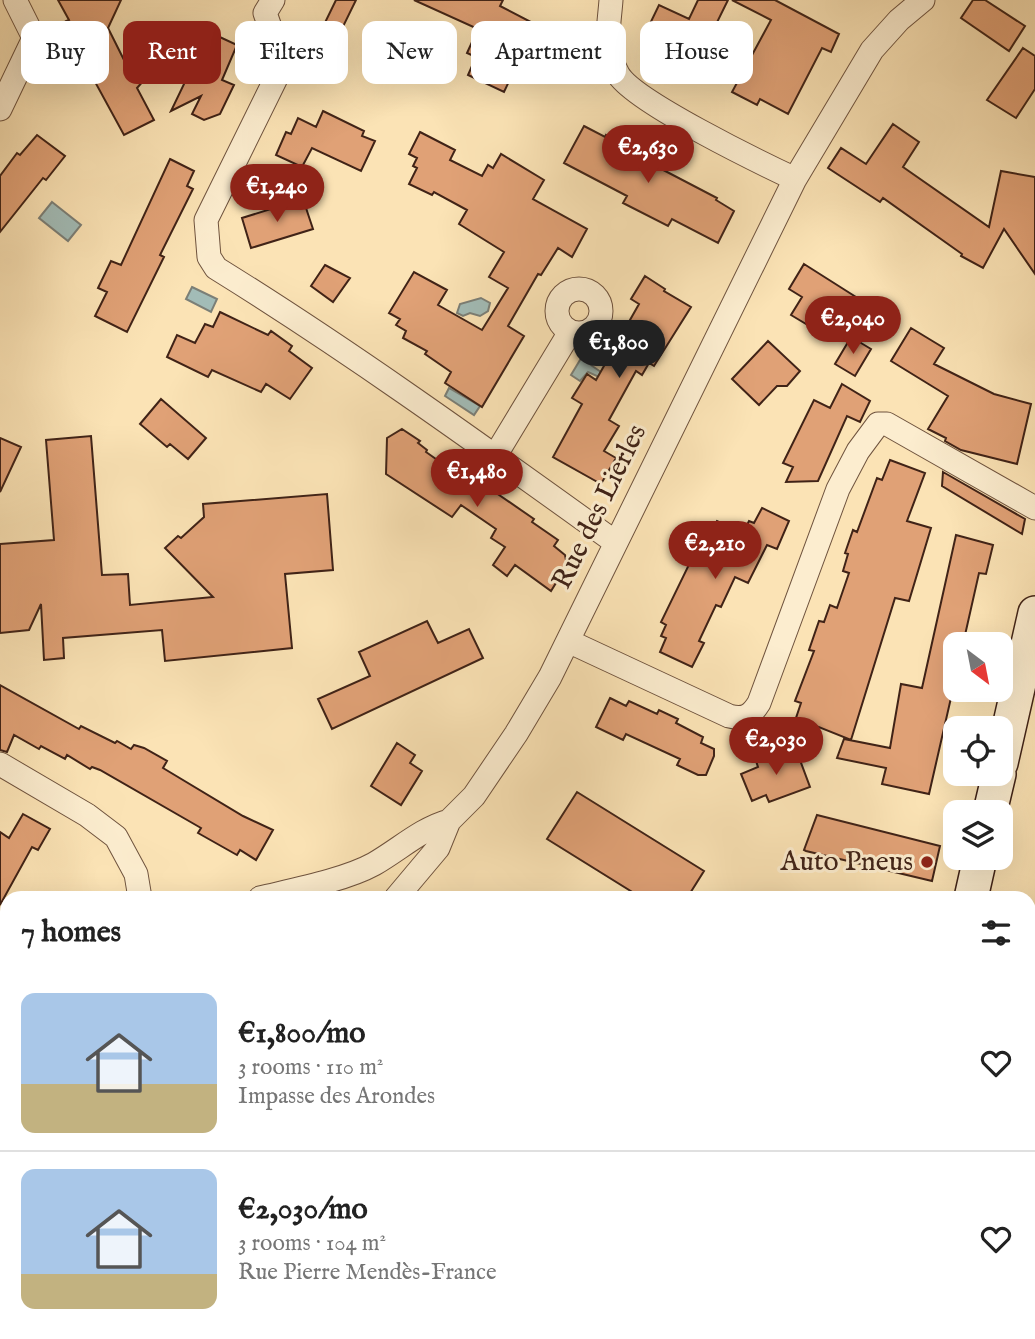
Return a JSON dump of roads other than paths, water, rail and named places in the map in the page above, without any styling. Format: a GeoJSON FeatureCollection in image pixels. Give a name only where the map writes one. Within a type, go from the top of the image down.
{"type":"FeatureCollection","features":[{"type":"Feature","properties":{"kind":"main road"},"geometry":{"type":"LineString","coordinates":[[1012,716],[1035,613]]}},
{"type":"Feature","properties":{"kind":"main road"},"geometry":{"type":"LineString","coordinates":[[973,891],[977,870]]}},
{"type":"Feature","properties":{"kind":"street"},"geometry":{"type":"LineString","coordinates":[[0,109],[34,38],[15,0]]}},
{"type":"Feature","properties":{"kind":"street"},"geometry":{"type":"LineString","coordinates":[[273,0],[265,13],[283,64],[206,220],[209,257],[216,268],[287,312],[615,542]]}},
{"type":"Feature","properties":{"kind":"street"},"geometry":{"type":"LineString","coordinates":[[611,0],[606,29],[609,53],[619,77],[655,105],[794,179]]}},
{"type":"Feature","properties":{"kind":"street","name":"Rue des Lierles"},"geometry":{"type":"LineString","coordinates":[[449,821],[474,796],[550,677],[794,179],[872,50],[899,20],[923,0]]}},
{"type":"Feature","properties":{"kind":"street"},"geometry":{"type":"LineString","coordinates":[[495,456],[570,332]]}},
{"type":"Feature","properties":{"kind":"street"},"geometry":{"type":"LineString","coordinates":[[568,641],[729,716],[740,719],[748,716],[760,703],[838,489],[868,436],[878,424],[887,424],[1035,508]]}},
{"type":"Feature","properties":{"kind":"street"},"geometry":{"type":"LineString","coordinates":[[0,764],[87,815],[116,836],[136,874],[139,891]]}},
{"type":"Feature","properties":{"kind":"street"},"geometry":{"type":"LineString","coordinates":[[328,890],[432,826],[449,821]]}},
{"type":"Feature","properties":{"kind":"street"},"geometry":{"type":"LineString","coordinates":[[402,891],[439,848],[449,821]]}},
{"type":"Feature","properties":{"kind":"water"},"geometry":{"type":"Polygon","coordinates":[[[284,183],[288,196],[262,204],[256,200],[258,191],[284,183]]]}},
{"type":"Feature","properties":{"kind":"water"},"geometry":{"type":"Polygon","coordinates":[[[52,202],[81,225],[68,241],[39,218],[52,202]]]}},
{"type":"Feature","properties":{"kind":"water"},"geometry":{"type":"Polygon","coordinates":[[[192,287],[217,299],[211,312],[186,299],[192,287]]]}},
{"type":"Feature","properties":{"kind":"water"},"geometry":{"type":"Polygon","coordinates":[[[481,298],[490,303],[488,311],[480,316],[470,313],[463,316],[457,313],[460,304],[481,298]]]}},
{"type":"Feature","properties":{"kind":"water"},"geometry":{"type":"Polygon","coordinates":[[[582,359],[601,372],[599,377],[588,372],[580,381],[571,375],[582,359]]]}},
{"type":"Feature","properties":{"kind":"water"},"geometry":{"type":"Polygon","coordinates":[[[449,388],[480,406],[474,415],[445,396],[449,388]]]}},
{"type":"Feature","properties":{"kind":"place","name":"Auto Pneus"},"geometry":{"type":"Point","coordinates":[927,862]}}]}
